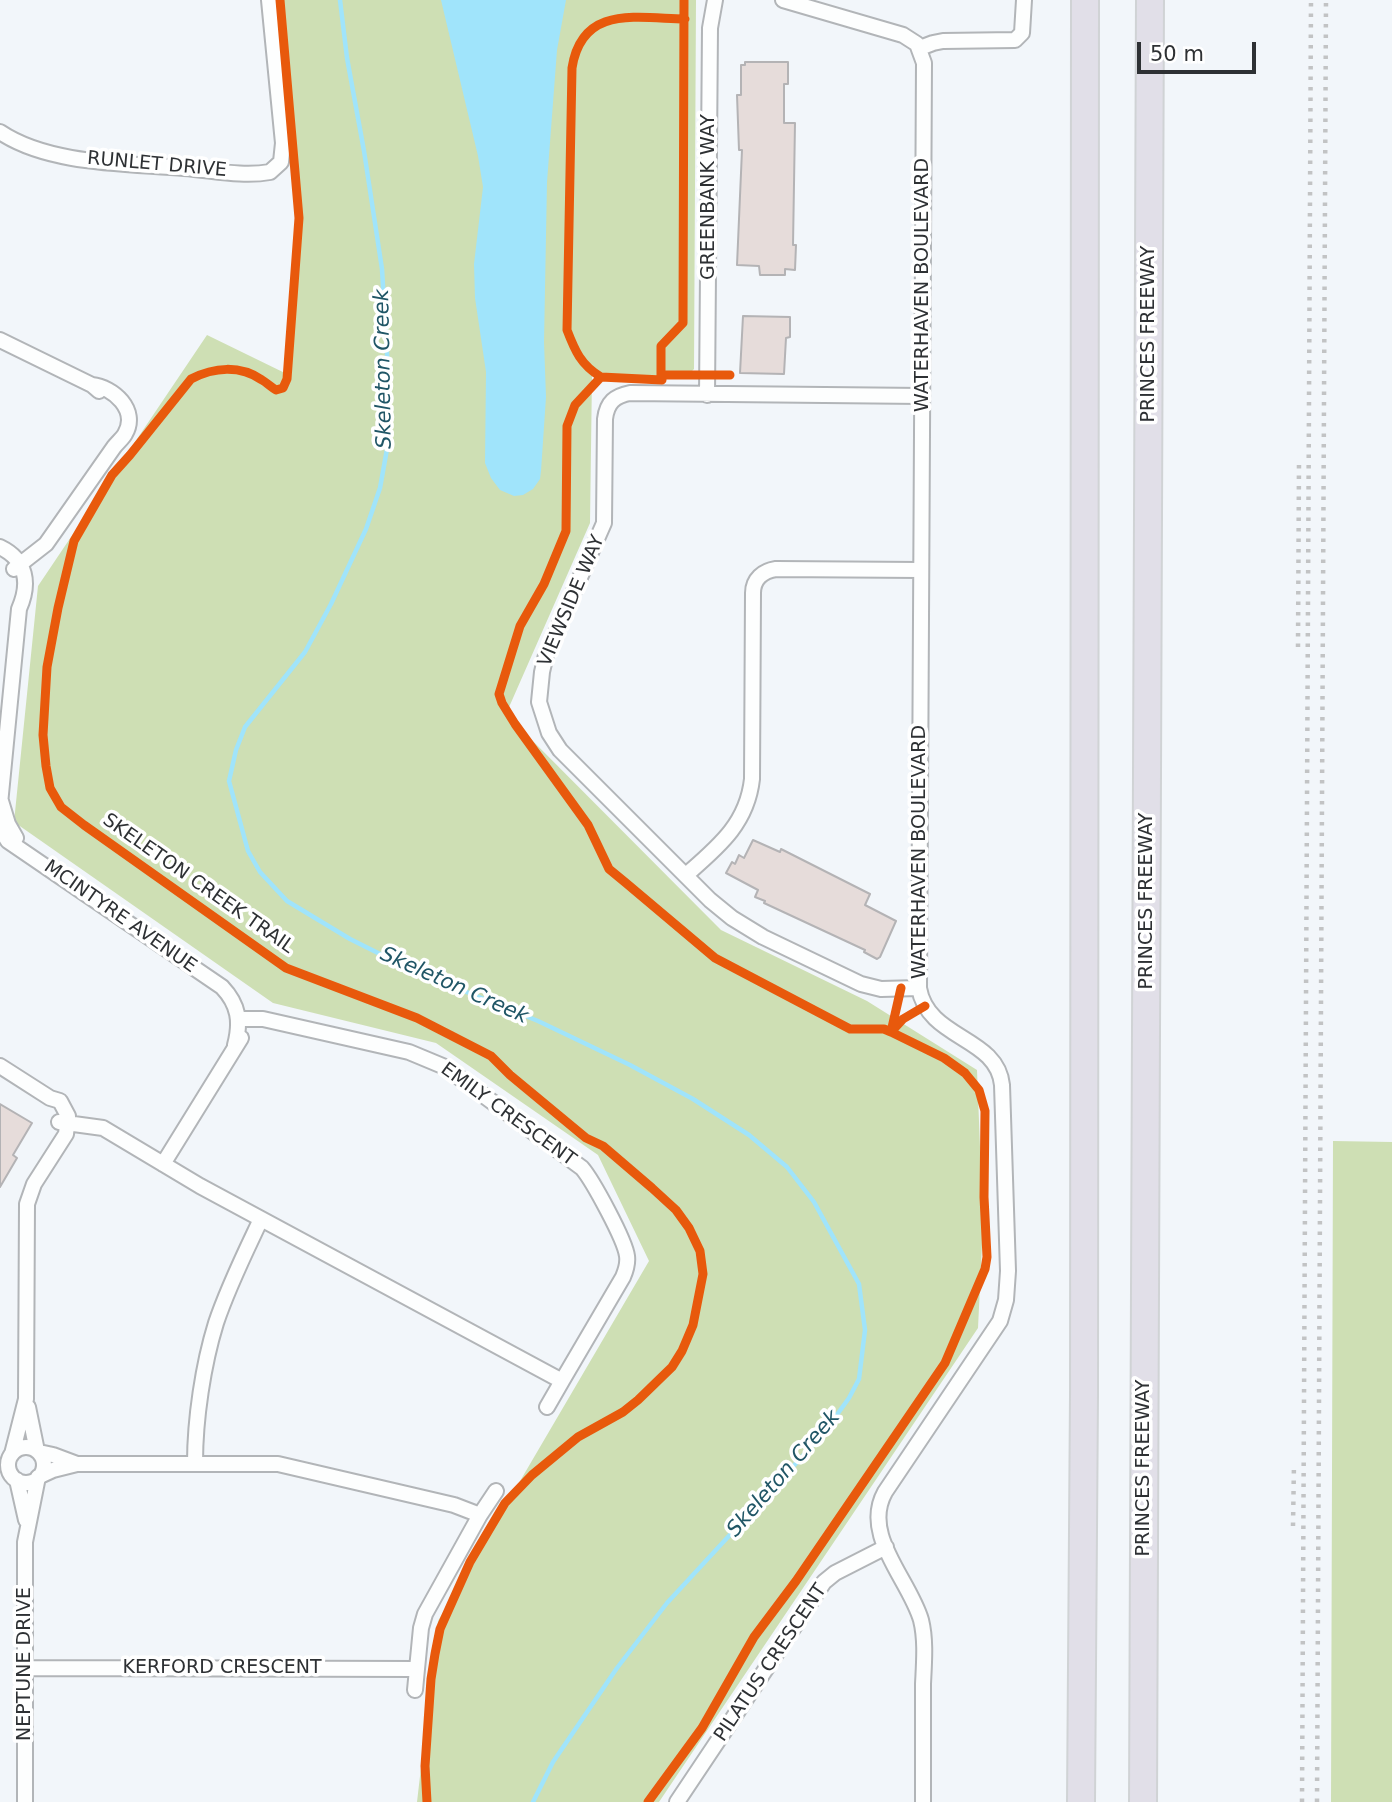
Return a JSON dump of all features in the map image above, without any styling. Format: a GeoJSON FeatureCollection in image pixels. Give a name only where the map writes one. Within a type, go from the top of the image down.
{"type":"FeatureCollection","features":[{"type":"Feature","properties":{"kind":"highway"},"geometry":{"type":"LineString","coordinates":[[1081,1802],[1085,0]]}},
{"type":"Feature","properties":{"kind":"highway","name":"PRINCES FREEWAY"},"geometry":{"type":"LineString","coordinates":[[1143,1802],[1150,0]]}},
{"type":"Feature","properties":{"kind":"street","name":"RUNLET DRIVE"},"geometry":{"type":"LineString","coordinates":[[0,132],[15,140],[55,153],[102,163],[270,172],[281,162],[283,143],[269,0]]}},
{"type":"Feature","properties":{"kind":"street","name":"GREENBANK WAY"},"geometry":{"type":"LineString","coordinates":[[707,395],[710,28],[715,0]]}},
{"type":"Feature","properties":{"kind":"street"},"geometry":{"type":"LineString","coordinates":[[783,0],[903,35],[920,48],[943,41],[1015,40],[1022,33],[1024,0]]}},
{"type":"Feature","properties":{"kind":"street","name":"WATERHAVEN BOULEVARD"},"geometry":{"type":"LineString","coordinates":[[920,48],[925,70],[919,988],[929,1014],[983,1052],[1000,1071],[1008,1239],[1006,1300],[1000,1321],[879,1504],[878,1529],[914,1604],[924,1634],[923,1802]]}},
{"type":"Feature","properties":{"kind":"street"},"geometry":{"type":"LineString","coordinates":[[0,340],[92,385],[108,388],[125,408],[128,418],[125,434],[46,544],[18,566]]}},
{"type":"Feature","properties":{"kind":"street","name":"VIEWSIDE WAY"},"geometry":{"type":"LineString","coordinates":[[919,988],[881,989],[868,986],[751,930],[721,909],[560,750],[542,716],[539,690],[546,655],[604,523],[605,430],[608,405],[613,399],[630,393],[922,396]]}},
{"type":"Feature","properties":{"kind":"street"},"geometry":{"type":"LineString","coordinates":[[0,547],[9,551],[18,566]]}},
{"type":"Feature","properties":{"kind":"street"},"geometry":{"type":"LineString","coordinates":[[0,556],[25,571],[0,802],[18,846]]}},
{"type":"Feature","properties":{"kind":"street"},"geometry":{"type":"LineString","coordinates":[[686,875],[736,825],[749,800],[752,779],[753,587],[756,580],[765,572],[776,569],[920,569]]}},
{"type":"Feature","properties":{"kind":"street","name":"MCINTYRE AVENUE"},"geometry":{"type":"LineString","coordinates":[[0,829],[8,841],[222,987],[244,1019]]}},
{"type":"Feature","properties":{"kind":"street"},"geometry":{"type":"LineString","coordinates":[[163,1164],[235,1045],[244,1019]]}},
{"type":"Feature","properties":{"kind":"street","name":"EMILY CRESCENT"},"geometry":{"type":"LineString","coordinates":[[244,1019],[263,1019],[409,1052],[430,1060],[569,1156],[591,1179],[624,1245],[628,1260],[623,1277],[547,1407]]}},
{"type":"Feature","properties":{"kind":"street"},"geometry":{"type":"LineString","coordinates":[[0,1066],[50,1098],[63,1103],[63,1140],[54,1150],[30,1192],[26,1216],[26,1399],[38,1451],[44,1463],[39,1476]]}},
{"type":"Feature","properties":{"kind":"street"},"geometry":{"type":"LineString","coordinates":[[63,1122],[103,1128],[261,1219],[562,1381]]}},
{"type":"Feature","properties":{"kind":"street"},"geometry":{"type":"LineString","coordinates":[[195,1463],[195,1441],[209,1347],[229,1288],[261,1219]]}},
{"type":"Feature","properties":{"kind":"street"},"geometry":{"type":"LineString","coordinates":[[16,1479],[9,1469],[8,1456],[26,1399]]}},
{"type":"Feature","properties":{"kind":"street"},"geometry":{"type":"LineString","coordinates":[[8,1456],[26,1447],[77,1464]]}},
{"type":"Feature","properties":{"kind":"street"},"geometry":{"type":"LineString","coordinates":[[0,1474],[28,1482],[77,1464],[278,1464],[454,1505],[480,1516]]}},
{"type":"Feature","properties":{"kind":"street","name":"NEPTUNE DRIVE"},"geometry":{"type":"LineString","coordinates":[[25,1802],[24,1542],[39,1476]]}},
{"type":"Feature","properties":{"kind":"street","name":"NEPTUNE DRIVE"},"geometry":{"type":"LineString","coordinates":[[16,1479],[27,1525]]}},
{"type":"Feature","properties":{"kind":"street"},"geometry":{"type":"LineString","coordinates":[[415,1690],[421,1628],[425,1615],[496,1491]]}},
{"type":"Feature","properties":{"kind":"street","name":"PILATUS CRESCENT"},"geometry":{"type":"LineString","coordinates":[[677,1802],[824,1582],[835,1573],[886,1547]]}},
{"type":"Feature","properties":{"kind":"street","name":"KERFORD CRESCENT"},"geometry":{"type":"LineString","coordinates":[[26,1668],[417,1669]]}},
{"type":"Feature","properties":{"kind":"green space"},"geometry":{"type":"Polygon","coordinates":[[[283,0],[696,0],[694,369],[687,376],[592,376],[590,523],[506,714],[721,930],[867,1001],[977,1070],[983,1224],[978,1328],[659,1802],[417,1802],[438,1621],[649,1261],[598,1155],[436,1043],[273,1003],[14,822],[38,586],[207,335],[291,376],[302,217],[283,0]]]}},
{"type":"Feature","properties":{"kind":"green space"},"geometry":{"type":"Polygon","coordinates":[[[1333,1141],[1392,1142],[1392,1802],[1331,1802],[1333,1141]]]}},
{"type":"Feature","properties":{"kind":"water"},"geometry":{"type":"Polygon","coordinates":[[[441,0],[566,0],[557,50],[547,182],[544,342],[546,397],[541,471],[540,479],[533,489],[523,495],[514,496],[500,490],[485,463],[486,372],[475,298],[474,264],[483,187],[441,0]]]}},
{"type":"Feature","properties":{"kind":"building"},"geometry":{"type":"Polygon","coordinates":[[[745,62],[788,62],[788,84],[784,84],[784,123],[795,123],[793,245],[796,245],[795,270],[785,269],[785,275],[760,275],[759,266],[737,265],[742,150],[739,150],[737,95],[741,95],[741,65],[745,65],[745,62]]]}},
{"type":"Feature","properties":{"kind":"building"},"geometry":{"type":"Polygon","coordinates":[[[743,316],[790,317],[784,374],[740,373],[743,316]]]}},
{"type":"Feature","properties":{"kind":"building"},"geometry":{"type":"Polygon","coordinates":[[[753,840],[780,852],[781,849],[870,894],[865,905],[896,921],[880,957],[877,959],[864,952],[865,950],[764,903],[765,901],[755,897],[758,890],[726,873],[739,855],[744,858],[753,840]]]}},
{"type":"Feature","properties":{"kind":"building"},"geometry":{"type":"Polygon","coordinates":[[[0,1104],[32,1123],[13,1155],[17,1158],[0,1187],[0,1104]]]}},
{"type":"Feature","properties":{"kind":"waterway","name":"Skeleton Creek"},"geometry":{"type":"LineString","coordinates":[[340,0],[382,269],[389,438],[380,488],[366,529],[331,604],[305,652],[245,727],[236,750],[229,781],[248,851],[260,872],[287,901],[350,939],[410,969],[538,1021],[630,1065],[693,1099],[749,1135],[787,1167],[814,1202],[859,1284],[865,1330],[859,1379],[849,1398],[823,1434],[667,1603],[617,1668],[553,1762],[533,1802]]}},
{"type":"Feature","properties":{"kind":"railway"},"geometry":{"type":"LineString","coordinates":[[1302,1802],[1311,0]]}},
{"type":"Feature","properties":{"kind":"railway"},"geometry":{"type":"LineString","coordinates":[[1317,1802],[1326,0]]}},
{"type":"Feature","properties":{"kind":"railway"},"geometry":{"type":"LineString","coordinates":[[1298,647],[1299,462]]}},
{"type":"Feature","properties":{"kind":"railway"},"geometry":{"type":"LineString","coordinates":[[1293,1526],[1294,1463]]}},
{"type":"Feature","properties":{"kind":"cycle path","name":"SKELETON CREEK TRAIL"},"geometry":{"type":"LineString","coordinates":[[280,0],[299,218],[287,379],[283,388],[276,390],[254,375],[236,370],[218,370],[191,379],[112,475],[74,541],[58,608],[47,667],[43,735],[50,788],[61,807],[84,825],[286,968],[417,1018],[491,1056],[586,1138],[603,1146],[676,1210],[689,1228],[700,1251],[703,1274],[693,1325],[672,1367],[623,1412],[578,1437],[532,1475],[505,1503],[470,1562],[440,1629],[435,1654],[425,1766],[427,1802]]}},
{"type":"Feature","properties":{"kind":"cycle path"},"geometry":{"type":"LineString","coordinates":[[661,375],[661,346],[683,323],[684,0]]}},
{"type":"Feature","properties":{"kind":"cycle path"},"geometry":{"type":"LineString","coordinates":[[648,1802],[702,1728],[754,1637],[796,1581],[945,1363],[985,1269],[987,1257],[984,1197],[985,1111],[979,1090],[965,1073],[944,1058],[884,1029],[850,1029],[715,958],[609,869],[588,825],[515,724],[499,694],[520,626],[544,584],[566,531],[567,426],[575,405],[601,377],[588,368],[580,357],[567,330],[572,68],[578,48],[587,34],[599,25],[630,17],[685,19]]}},
{"type":"Feature","properties":{"kind":"cycle path"},"geometry":{"type":"LineString","coordinates":[[601,377],[662,380],[661,375],[730,375]]}},
{"type":"Feature","properties":{"kind":"cycle path"},"geometry":{"type":"LineString","coordinates":[[901,988],[891,1032],[903,1019],[925,1006]]}}]}
